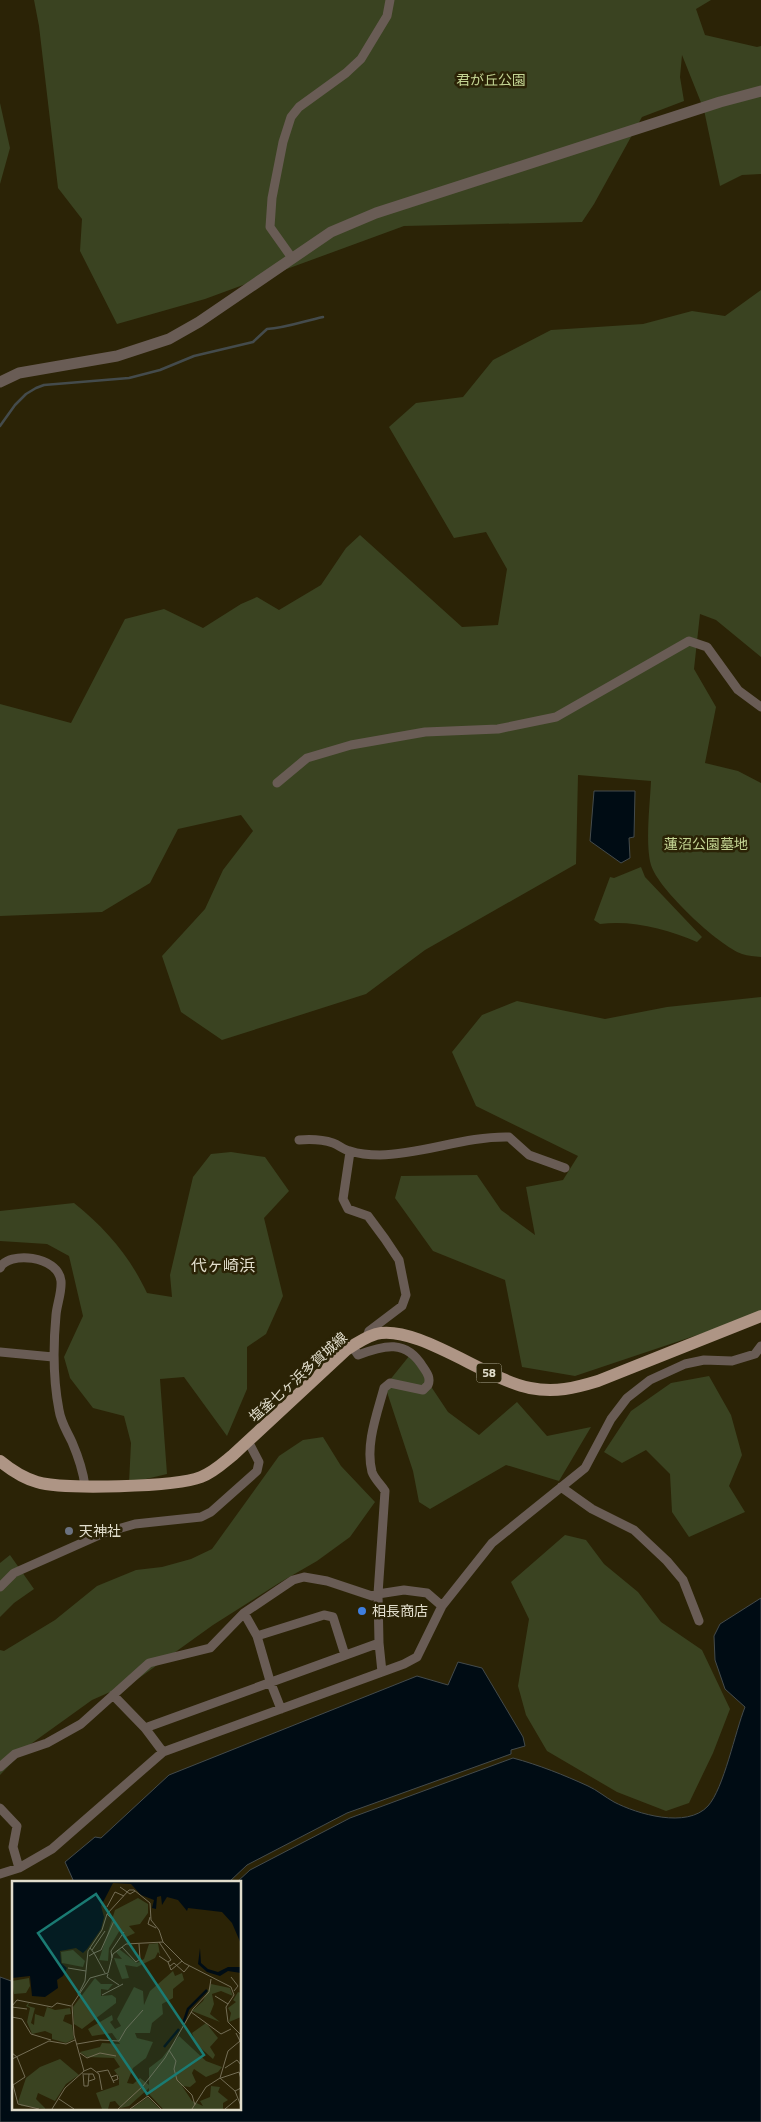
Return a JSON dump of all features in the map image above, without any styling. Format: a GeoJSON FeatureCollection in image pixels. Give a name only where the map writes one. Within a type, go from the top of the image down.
{"type":"FeatureCollection","features":[{"type":"Feature","properties":{"kind":"main road","name":"塩釜七ヶ浜多賀城線"},"geometry":{"type":"LineString","coordinates":[[0,1462],[16,1473],[38,1483],[54,1486],[174,1483],[199,1478],[217,1468],[352,1346],[377,1334],[388,1333],[411,1337],[512,1383],[540,1390],[556,1391],[572,1389],[598,1381],[761,1316]]}},
{"type":"Feature","properties":{"kind":"street"},"geometry":{"type":"LineString","coordinates":[[292,258],[270,227],[272,198],[283,142],[291,117],[299,107],[346,73],[361,59],[387,16],[390,0]]}},
{"type":"Feature","properties":{"kind":"street"},"geometry":{"type":"LineString","coordinates":[[0,382],[19,373],[117,356],[169,339],[199,322],[332,232],[376,213],[720,102],[761,91]]}},
{"type":"Feature","properties":{"kind":"street"},"geometry":{"type":"LineString","coordinates":[[277,783],[306,758],[351,745],[425,732],[498,729],[556,717],[689,641],[707,648],[738,690],[761,707]]}},
{"type":"Feature","properties":{"kind":"street"},"geometry":{"type":"LineString","coordinates":[[299,1140],[314,1139],[333,1143],[350,1152],[388,1154],[493,1136],[509,1137],[529,1154],[565,1168]]}},
{"type":"Feature","properties":{"kind":"street"},"geometry":{"type":"LineString","coordinates":[[350,1152],[343,1199],[348,1209],[368,1216],[385,1239],[398,1260],[406,1295],[402,1306],[369,1331],[367,1338]]}},
{"type":"Feature","properties":{"kind":"street"},"geometry":{"type":"LineString","coordinates":[[0,1268],[10,1258],[42,1260],[50,1263],[57,1271],[61,1280],[53,1357],[59,1411],[62,1425],[72,1441],[82,1468],[85,1486]]}},
{"type":"Feature","properties":{"kind":"street"},"geometry":{"type":"LineString","coordinates":[[352,1346],[358,1355],[376,1348],[391,1346],[404,1348],[412,1352],[421,1363],[430,1380],[426,1388],[419,1390],[390,1384],[384,1388],[370,1457],[376,1481],[385,1492],[378,1594],[379,1643],[382,1672]]}},
{"type":"Feature","properties":{"kind":"street"},"geometry":{"type":"LineString","coordinates":[[0,1874],[19,1868],[52,1849],[163,1752],[404,1664],[417,1657],[442,1606],[492,1543],[586,1468],[614,1414],[638,1388],[663,1373],[686,1364],[704,1360],[738,1360],[755,1354],[761,1346]]}},
{"type":"Feature","properties":{"kind":"street"},"geometry":{"type":"LineString","coordinates":[[0,1352],[53,1357]]}},
{"type":"Feature","properties":{"kind":"street"},"geometry":{"type":"LineString","coordinates":[[0,1587],[14,1573],[104,1533],[135,1524],[201,1516],[211,1512],[257,1471],[259,1462],[248,1441]]}},
{"type":"Feature","properties":{"kind":"street"},"geometry":{"type":"LineString","coordinates":[[561,1487],[592,1509],[634,1530],[667,1561],[683,1580],[699,1621]]}},
{"type":"Feature","properties":{"kind":"street"},"geometry":{"type":"LineString","coordinates":[[0,1768],[15,1754],[47,1743],[81,1724],[149,1663],[210,1648],[244,1612],[293,1580],[304,1577],[327,1581],[372,1596],[404,1590],[427,1593],[442,1606]]}},
{"type":"Feature","properties":{"kind":"street"},"geometry":{"type":"LineString","coordinates":[[244,1612],[257,1636],[270,1681],[281,1709]]}},
{"type":"Feature","properties":{"kind":"street"},"geometry":{"type":"LineString","coordinates":[[257,1636],[324,1614],[333,1617],[345,1655]]}},
{"type":"Feature","properties":{"kind":"street"},"geometry":{"type":"LineString","coordinates":[[145,1728],[379,1643]]}},
{"type":"Feature","properties":{"kind":"street"},"geometry":{"type":"LineString","coordinates":[[113,1695],[145,1728],[163,1752]]}},
{"type":"Feature","properties":{"kind":"street"},"geometry":{"type":"LineString","coordinates":[[0,1808],[17,1826],[13,1847],[19,1868]]}},
{"type":"Feature","properties":{"kind":"green space","name":"君が丘公園"},"geometry":{"type":"Polygon","coordinates":[[[34,0],[711,0],[696,9],[705,35],[757,47],[761,46],[761,174],[742,175],[720,186],[704,110],[682,55],[680,77],[684,101],[642,117],[582,222],[404,226],[205,299],[117,324],[80,251],[82,219],[58,188],[39,26],[34,0]]]}},
{"type":"Feature","properties":{"kind":"green space"},"geometry":{"type":"Polygon","coordinates":[[[0,103],[10,148],[0,184],[0,103]]]}},
{"type":"Feature","properties":{"kind":"green space","name":"蓮沼公園墓地"},"geometry":{"type":"Polygon","coordinates":[[[761,290],[761,657],[716,620],[700,614],[694,669],[716,707],[705,763],[738,771],[761,783],[761,957],[742,954],[719,940],[690,916],[656,875],[651,865],[648,846],[651,781],[578,775],[576,864],[425,950],[366,994],[222,1040],[181,1012],[162,956],[205,909],[223,870],[253,831],[241,815],[178,829],[150,883],[102,912],[0,916],[0,704],[71,723],[125,619],[164,609],[203,628],[241,604],[257,597],[279,610],[321,585],[346,548],[360,535],[462,627],[498,625],[507,569],[486,532],[454,538],[389,427],[416,403],[463,397],[493,360],[551,330],[643,324],[692,311],[725,316],[761,290]]]}},
{"type":"Feature","properties":{"kind":"green space"},"geometry":{"type":"Polygon","coordinates":[[[641,867],[645,877],[702,937],[697,942],[674,933],[650,927],[625,923],[600,924],[594,920],[610,877],[614,878],[641,867]]]}},
{"type":"Feature","properties":{"kind":"green space"},"geometry":{"type":"Polygon","coordinates":[[[761,997],[761,1312],[575,1376],[522,1367],[505,1280],[433,1251],[395,1198],[401,1176],[477,1175],[501,1210],[535,1235],[526,1187],[563,1180],[578,1156],[476,1106],[452,1052],[482,1015],[517,1001],[605,1019],[667,1007],[761,997]]]}},
{"type":"Feature","properties":{"kind":"green space"},"geometry":{"type":"Polygon","coordinates":[[[231,1152],[265,1157],[289,1191],[264,1218],[283,1296],[266,1334],[247,1347],[247,1389],[227,1436],[184,1377],[160,1379],[167,1474],[129,1483],[131,1443],[124,1416],[93,1408],[70,1378],[64,1357],[83,1316],[69,1256],[47,1244],[0,1241],[0,1211],[74,1203],[116,1244],[140,1279],[147,1293],[172,1297],[170,1275],[193,1177],[211,1154],[231,1152]]]}},
{"type":"Feature","properties":{"kind":"green space"},"geometry":{"type":"Polygon","coordinates":[[[410,1355],[448,1412],[479,1435],[517,1402],[547,1436],[591,1427],[559,1481],[506,1465],[430,1509],[419,1502],[413,1471],[385,1386],[410,1355]]]}},
{"type":"Feature","properties":{"kind":"green space"},"geometry":{"type":"Polygon","coordinates":[[[709,1376],[731,1415],[742,1455],[729,1486],[745,1512],[689,1537],[672,1512],[670,1474],[646,1450],[622,1463],[604,1452],[631,1411],[671,1383],[709,1376]]]}},
{"type":"Feature","properties":{"kind":"green space"},"geometry":{"type":"Polygon","coordinates":[[[323,1437],[341,1466],[375,1502],[350,1537],[317,1561],[213,1625],[135,1681],[92,1700],[28,1746],[0,1775],[0,1650],[4,1651],[55,1620],[97,1586],[136,1570],[162,1567],[191,1559],[212,1549],[279,1456],[303,1440],[323,1437]]]}},
{"type":"Feature","properties":{"kind":"green space"},"geometry":{"type":"Polygon","coordinates":[[[565,1535],[586,1540],[604,1564],[638,1592],[661,1622],[702,1650],[730,1709],[713,1753],[689,1803],[666,1811],[617,1792],[547,1751],[526,1715],[518,1686],[529,1619],[511,1582],[565,1535]]]}},
{"type":"Feature","properties":{"kind":"green space"},"geometry":{"type":"Polygon","coordinates":[[[10,1555],[34,1589],[14,1603],[0,1617],[0,1563],[10,1555]]]}},
{"type":"Feature","properties":{"kind":"shaded area"},"geometry":{"type":"Polygon","coordinates":[[[594,791],[635,791],[634,837],[629,838],[630,858],[621,863],[590,841],[594,791]]]}},
{"type":"Feature","properties":{"kind":"shaded area"},"geometry":{"type":"Polygon","coordinates":[[[761,1598],[761,2122],[0,2122],[0,1977],[12,1981],[12,2110],[241,2110],[241,1881],[238,1881],[250,1870],[350,1818],[513,1758],[570,1778],[624,1807],[648,1815],[675,1818],[688,1817],[699,1813],[714,1798],[729,1759],[745,1707],[725,1689],[715,1660],[714,1636],[720,1624],[761,1598]]]}},
{"type":"Feature","properties":{"kind":"shaded area"},"geometry":{"type":"Polygon","coordinates":[[[458,1662],[482,1668],[523,1737],[525,1746],[511,1750],[511,1754],[347,1813],[247,1865],[230,1881],[74,1881],[65,1862],[95,1837],[101,1838],[169,1775],[417,1676],[448,1685],[458,1662]]]}},
{"type":"Feature","properties":{"kind":"waterway"},"geometry":{"type":"LineString","coordinates":[[0,426],[15,405],[26,394],[44,385],[129,378],[160,370],[194,356],[253,342],[267,329],[323,317]]}},
{"type":"Feature","properties":{"kind":"place","name":"天神社"},"geometry":{"type":"Point","coordinates":[69,1531]}},
{"type":"Feature","properties":{"kind":"place","name":"相長商店"},"geometry":{"type":"Point","coordinates":[362,1611]}},
{"type":"Feature","properties":{"kind":"district","name":"代ヶ崎浜"},"geometry":{"type":"Point","coordinates":[223,1265]}}]}
